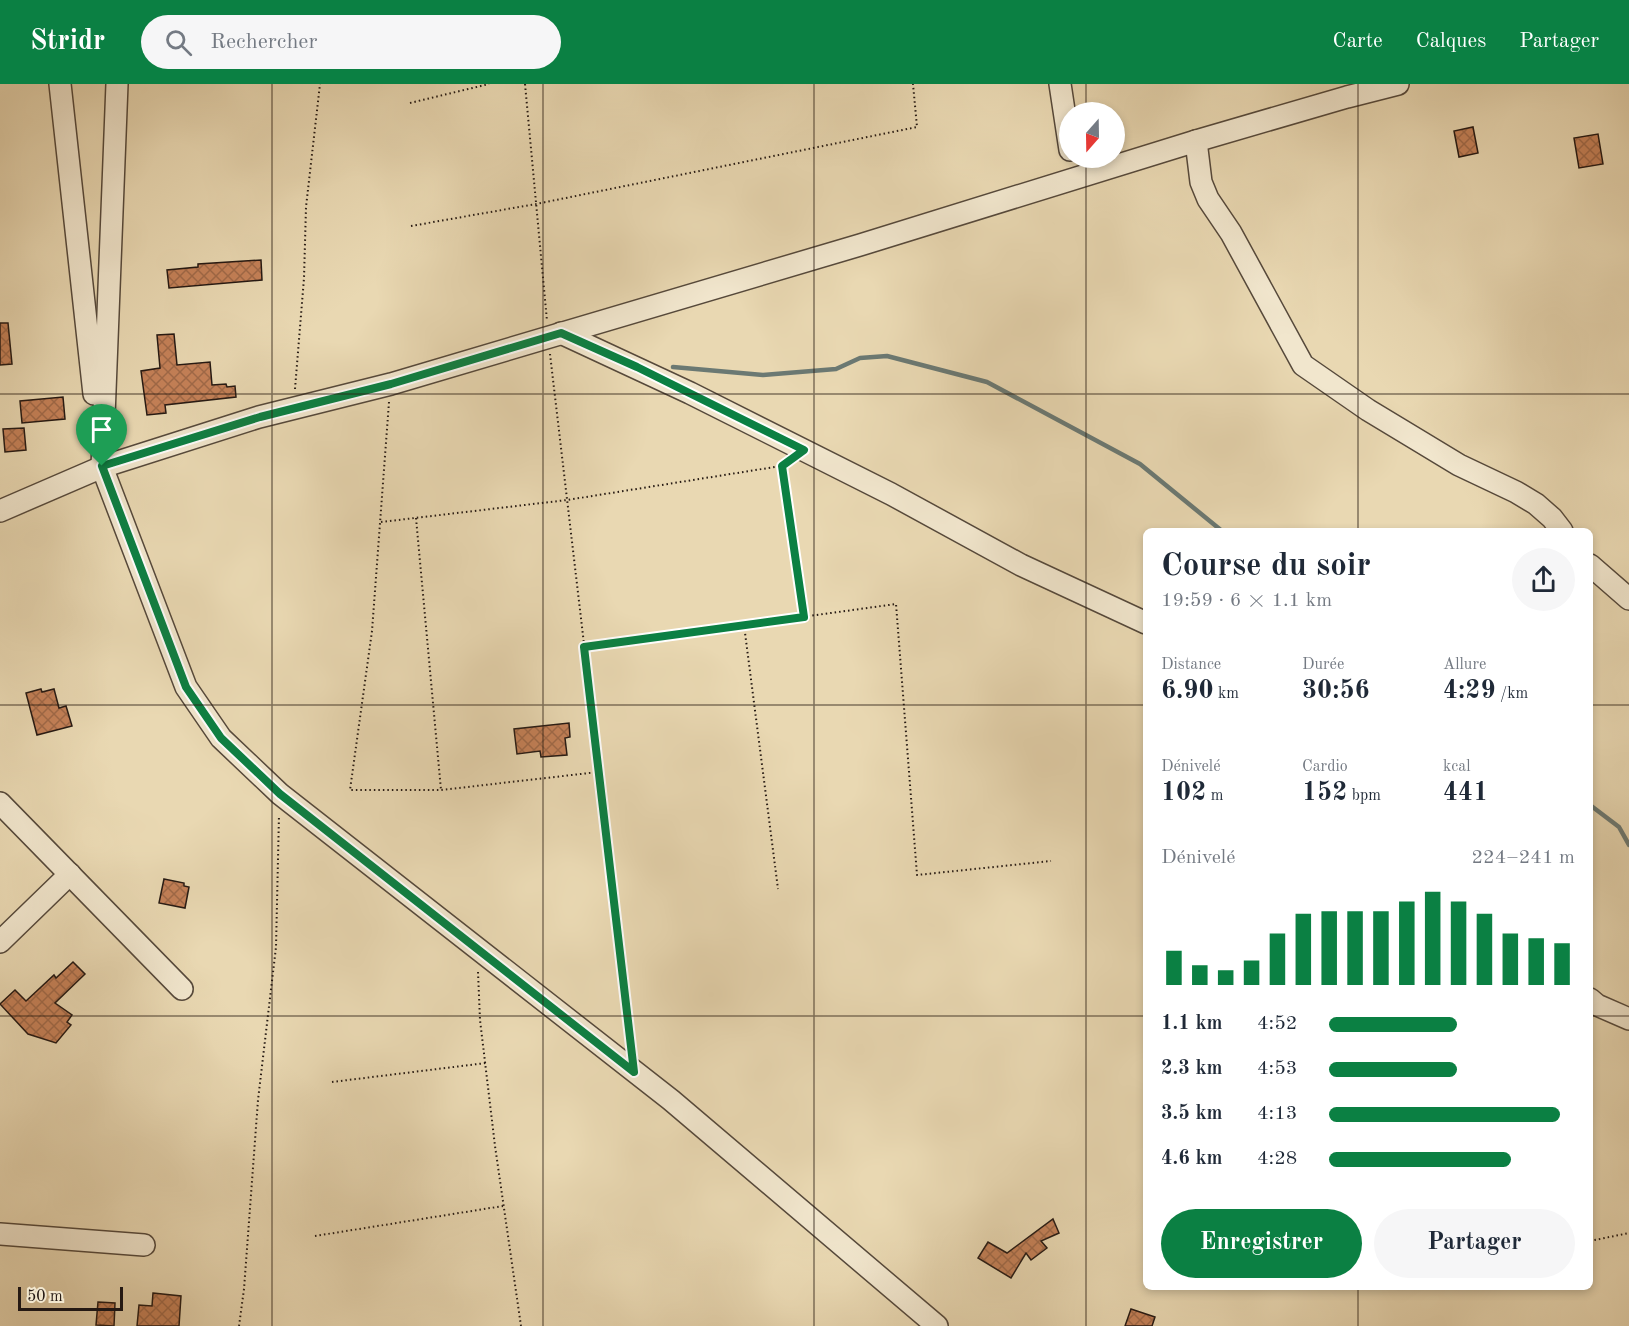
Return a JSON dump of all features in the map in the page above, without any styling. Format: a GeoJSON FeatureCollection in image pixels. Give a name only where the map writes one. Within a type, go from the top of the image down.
{"type":"FeatureCollection","features":[{"type":"Feature","properties":{"kind":"street"},"geometry":{"type":"LineString","coordinates":[[60,84],[102,466],[186,687],[221,738],[280,794],[670,1100],[937,1326]]}},
{"type":"Feature","properties":{"kind":"street"},"geometry":{"type":"LineString","coordinates":[[102,466],[117,84]]}},
{"type":"Feature","properties":{"kind":"street"},"geometry":{"type":"LineString","coordinates":[[1060,84],[1063,102]]}},
{"type":"Feature","properties":{"kind":"street"},"geometry":{"type":"LineString","coordinates":[[0,511],[102,466],[249,420],[391,384],[697,294],[1196,141],[1398,84]]}},
{"type":"Feature","properties":{"kind":"street"},"geometry":{"type":"LineString","coordinates":[[1196,141],[1201,182],[1208,199],[1231,233],[1303,365],[1368,410],[1440,454],[1536,504],[1560,528]]}},
{"type":"Feature","properties":{"kind":"street"},"geometry":{"type":"LineString","coordinates":[[1072,168],[1074,179]]}},
{"type":"Feature","properties":{"kind":"street"},"geometry":{"type":"LineString","coordinates":[[554,335],[637,367],[891,494],[1021,565],[1143,622]]}},
{"type":"Feature","properties":{"kind":"street"},"geometry":{"type":"LineString","coordinates":[[1593,568],[1629,599]]}},
{"type":"Feature","properties":{"kind":"street"},"geometry":{"type":"LineString","coordinates":[[0,803],[182,989]]}},
{"type":"Feature","properties":{"kind":"street"},"geometry":{"type":"LineString","coordinates":[[0,942],[70,874]]}},
{"type":"Feature","properties":{"kind":"street"},"geometry":{"type":"LineString","coordinates":[[1593,1002],[1629,1019]]}},
{"type":"Feature","properties":{"kind":"street"},"geometry":{"type":"LineString","coordinates":[[0,1234],[144,1245]]}},
{"type":"Feature","properties":{"kind":"path"},"geometry":{"type":"LineString","coordinates":[[292,409],[301,330],[306,207],[320,84]]}},
{"type":"Feature","properties":{"kind":"path"},"geometry":{"type":"LineString","coordinates":[[410,103],[489,84]]}},
{"type":"Feature","properties":{"kind":"path"},"geometry":{"type":"LineString","coordinates":[[525,84],[536,204],[554,335],[567,500],[634,1072]]}},
{"type":"Feature","properties":{"kind":"path"},"geometry":{"type":"LineString","coordinates":[[411,226],[536,204],[917,127],[913,84]]}},
{"type":"Feature","properties":{"kind":"path"},"geometry":{"type":"LineString","coordinates":[[391,384],[372,631],[350,790],[441,790],[599,771]]}},
{"type":"Feature","properties":{"kind":"path"},"geometry":{"type":"LineString","coordinates":[[380,522],[567,500],[782,466],[804,450]]}},
{"type":"Feature","properties":{"kind":"path"},"geometry":{"type":"LineString","coordinates":[[782,466],[804,617]]}},
{"type":"Feature","properties":{"kind":"path"},"geometry":{"type":"LineString","coordinates":[[416,518],[441,790]]}},
{"type":"Feature","properties":{"kind":"path"},"geometry":{"type":"LineString","coordinates":[[584,647],[896,604],[918,875],[1051,861]]}},
{"type":"Feature","properties":{"kind":"path"},"geometry":{"type":"LineString","coordinates":[[744,625],[778,889]]}},
{"type":"Feature","properties":{"kind":"path"},"geometry":{"type":"LineString","coordinates":[[239,1326],[258,1100],[276,946],[280,794]]}},
{"type":"Feature","properties":{"kind":"path"},"geometry":{"type":"LineString","coordinates":[[476,950],[480,1020],[503,1206],[521,1326]]}},
{"type":"Feature","properties":{"kind":"path"},"geometry":{"type":"LineString","coordinates":[[332,1082],[486,1063]]}},
{"type":"Feature","properties":{"kind":"path"},"geometry":{"type":"LineString","coordinates":[[315,1236],[503,1206]]}},
{"type":"Feature","properties":{"kind":"path"},"geometry":{"type":"LineString","coordinates":[[1593,1240],[1629,1233]]}},
{"type":"Feature","properties":{"kind":"building"},"geometry":{"type":"Polygon","coordinates":[[[1473,127],[1478,153],[1459,157],[1454,131],[1473,127]]]}},
{"type":"Feature","properties":{"kind":"building"},"geometry":{"type":"Polygon","coordinates":[[[1598,134],[1603,164],[1579,168],[1574,138],[1598,134]]]}},
{"type":"Feature","properties":{"kind":"building"},"geometry":{"type":"Polygon","coordinates":[[[261,260],[262,280],[169,288],[167,270],[198,267],[198,264],[261,260]]]}},
{"type":"Feature","properties":{"kind":"building"},"geometry":{"type":"Polygon","coordinates":[[[0,323],[8,323],[12,364],[0,365],[0,323]]]}},
{"type":"Feature","properties":{"kind":"building"},"geometry":{"type":"Polygon","coordinates":[[[174,334],[177,365],[210,362],[212,385],[235,386],[236,397],[165,405],[166,413],[147,415],[141,371],[160,368],[157,335],[174,334]]]}},
{"type":"Feature","properties":{"kind":"building"},"geometry":{"type":"Polygon","coordinates":[[[63,397],[65,419],[22,423],[20,401],[63,397]]]}},
{"type":"Feature","properties":{"kind":"building"},"geometry":{"type":"Polygon","coordinates":[[[24,428],[26,450],[5,452],[3,429],[24,428]]]}},
{"type":"Feature","properties":{"kind":"building"},"geometry":{"type":"Polygon","coordinates":[[[41,689],[42,692],[54,689],[59,708],[66,706],[72,726],[37,735],[26,693],[41,689]]]}},
{"type":"Feature","properties":{"kind":"building"},"geometry":{"type":"Polygon","coordinates":[[[569,723],[570,737],[565,738],[567,755],[541,757],[540,751],[517,754],[514,729],[569,723]]]}},
{"type":"Feature","properties":{"kind":"building"},"geometry":{"type":"Polygon","coordinates":[[[164,879],[184,883],[184,886],[189,887],[185,908],[159,903],[164,879]]]}},
{"type":"Feature","properties":{"kind":"building"},"geometry":{"type":"Polygon","coordinates":[[[73,962],[85,974],[55,1003],[72,1015],[67,1022],[71,1025],[56,1043],[28,1034],[0,1004],[15,990],[26,1001],[54,975],[56,978],[73,962]]]}},
{"type":"Feature","properties":{"kind":"building"},"geometry":{"type":"Polygon","coordinates":[[[1053,1219],[1059,1233],[1041,1241],[1047,1248],[1031,1260],[1026,1253],[1011,1278],[978,1258],[988,1242],[1007,1253],[1053,1219]]]}},
{"type":"Feature","properties":{"kind":"building"},"geometry":{"type":"Polygon","coordinates":[[[153,1293],[181,1296],[179,1326],[137,1326],[139,1305],[152,1306],[153,1293]]]}},
{"type":"Feature","properties":{"kind":"building"},"geometry":{"type":"Polygon","coordinates":[[[98,1302],[115,1303],[114,1326],[96,1325],[98,1302]]]}},
{"type":"Feature","properties":{"kind":"building"},"geometry":{"type":"Polygon","coordinates":[[[1131,1309],[1155,1317],[1152,1326],[1125,1326],[1131,1309]]]}},
{"type":"Feature","properties":{"kind":"waterway"},"geometry":{"type":"LineString","coordinates":[[673,367],[763,375],[836,369],[860,358],[887,356],[987,382],[1140,464],[1218,528]]}},
{"type":"Feature","properties":{"kind":"waterway"},"geometry":{"type":"LineString","coordinates":[[1593,807],[1619,827],[1629,845]]}},
{"type":"Feature","properties":{"kind":"route"},"geometry":{"type":"LineString","coordinates":[[561,333],[637,367],[804,450],[782,466],[804,617],[584,647],[634,1072],[280,794],[221,738],[186,687],[102,466],[260,417],[391,384],[561,333]]}}]}
